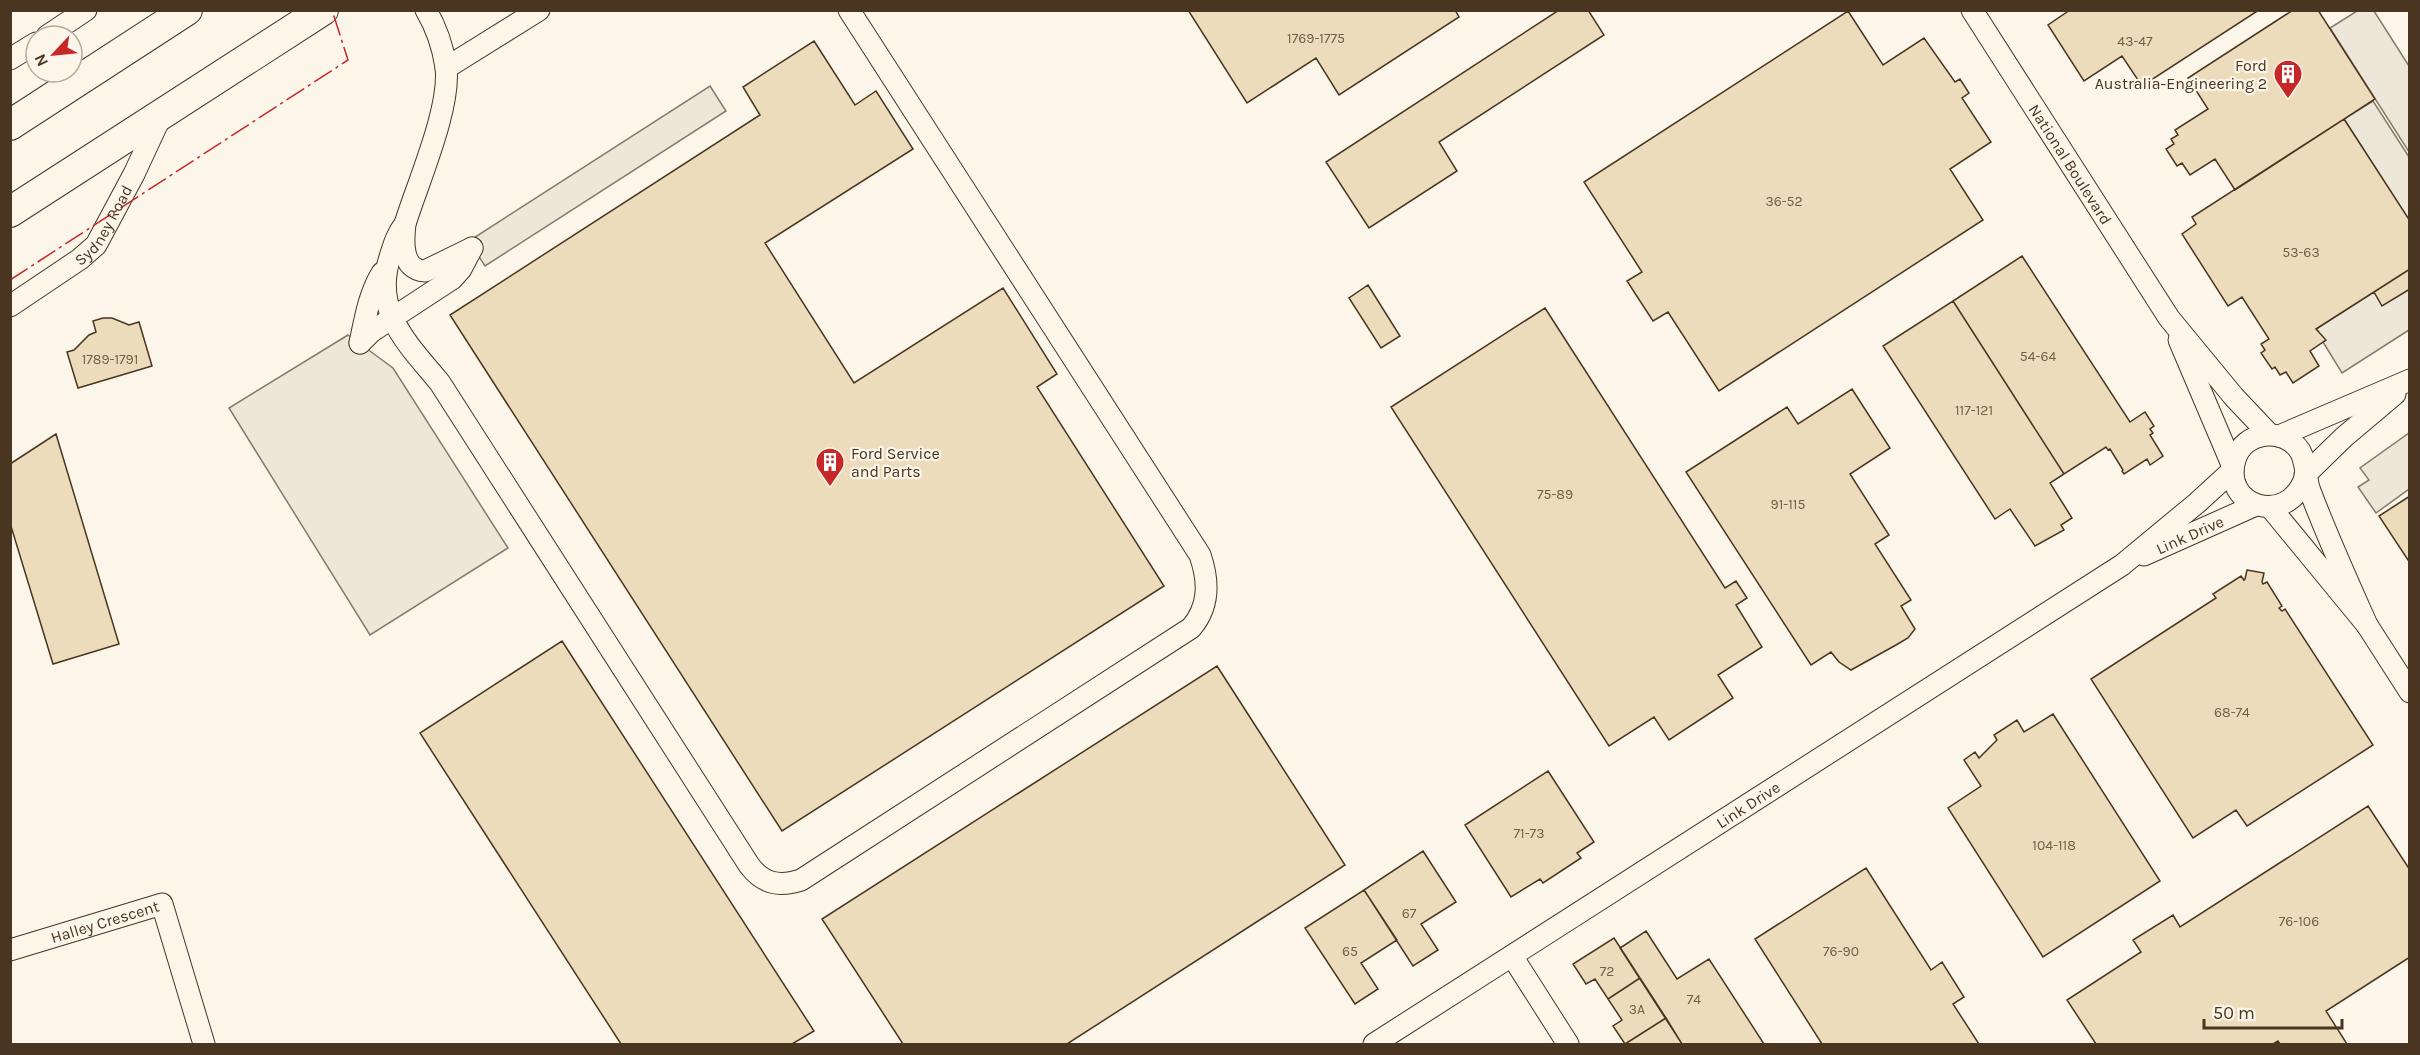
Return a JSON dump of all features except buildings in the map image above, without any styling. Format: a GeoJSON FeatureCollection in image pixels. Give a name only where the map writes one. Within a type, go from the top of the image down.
{"type":"FeatureCollection","features":[{"type":"Feature","properties":{"kind":"highway"},"geometry":{"type":"LineString","coordinates":[[10,125],[187,10]]}},
{"type":"Feature","properties":{"kind":"highway"},"geometry":{"type":"LineString","coordinates":[[10,212],[323,10]]}},
{"type":"Feature","properties":{"kind":"street"},"geometry":{"type":"LineString","coordinates":[[64,24],[86,10]]}},
{"type":"Feature","properties":{"kind":"street"},"geometry":{"type":"LineString","coordinates":[[387,264],[376,283],[365,317],[360,343],[371,332],[452,279],[461,269],[472,248],[425,271],[417,271],[410,266],[406,257],[405,224],[440,118],[445,94],[446,68],[437,34],[426,10]]}},
{"type":"Feature","properties":{"kind":"street"},"geometry":{"type":"LineString","coordinates":[[446,68],[538,10]]}},
{"type":"Feature","properties":{"kind":"street"},"geometry":{"type":"LineString","coordinates":[[405,224],[396,236],[384,282],[385,300],[392,319],[405,341],[440,383],[749,865],[756,874],[775,884],[788,884],[801,880],[1174,640],[1199,619],[1207,589],[1206,572],[1200,555],[849,10]]}},
{"type":"Feature","properties":{"kind":"street","name":"National Boulevard"},"geometry":{"type":"LineString","coordinates":[[1972,10],[2169,318],[2234,397],[2274,435]]}},
{"type":"Feature","properties":{"kind":"street"},"geometry":{"type":"LineString","coordinates":[[10,60],[24,51]]}},
{"type":"Feature","properties":{"kind":"street","name":"Sydney Road"},"geometry":{"type":"LineString","coordinates":[[10,306],[80,259],[96,244],[134,174],[161,115]]}},
{"type":"Feature","properties":{"kind":"street"},"geometry":{"type":"LineString","coordinates":[[425,271],[434,291]]}},
{"type":"Feature","properties":{"kind":"street","name":"National Boulevard"},"geometry":{"type":"LineString","coordinates":[[2169,318],[2233,468]]}},
{"type":"Feature","properties":{"kind":"street"},"geometry":{"type":"LineString","coordinates":[[2367,625],[2283,526],[2263,506],[2246,499],[2239,491],[2233,468],[2235,457],[2249,440],[2274,435],[2409,381]]}},
{"type":"Feature","properties":{"kind":"street"},"geometry":{"type":"LineString","coordinates":[[2263,506],[2282,505],[2293,499],[2301,490],[2305,476],[2344,437],[2409,381]]}},
{"type":"Feature","properties":{"kind":"street"},"geometry":{"type":"LineString","coordinates":[[2274,435],[2291,441],[2299,451],[2304,462],[2305,476],[2327,535],[2367,625],[2409,692]]}},
{"type":"Feature","properties":{"kind":"street","name":"Link Drive"},"geometry":{"type":"LineString","coordinates":[[1374,1044],[2122,565],[2197,503],[2233,468]]}},
{"type":"Feature","properties":{"kind":"street","name":"Link Drive"},"geometry":{"type":"LineString","coordinates":[[2122,565],[2263,506]]}},
{"type":"Feature","properties":{"kind":"street","name":"Halley Crescent"},"geometry":{"type":"LineString","coordinates":[[10,951],[162,904],[204,1044]]}},
{"type":"Feature","properties":{"kind":"street"},"geometry":{"type":"LineString","coordinates":[[1512,956],[1568,1044]]}},
{"type":"Feature","properties":{"kind":"shaded area"},"geometry":{"type":"Polygon","coordinates":[[[2357,11],[2374,11],[2409,66],[2409,152],[2330,28],[2357,11]]]}},
{"type":"Feature","properties":{"kind":"shaded area"},"geometry":{"type":"Polygon","coordinates":[[[710,86],[726,111],[485,266],[469,241],[710,86]]]}},
{"type":"Feature","properties":{"kind":"shaded area"},"geometry":{"type":"Polygon","coordinates":[[[2373,101],[2409,157],[2409,221],[2344,119],[2373,101]]]}},
{"type":"Feature","properties":{"kind":"shaded area"},"geometry":{"type":"Polygon","coordinates":[[[2409,269],[2409,330],[2342,373],[2323,342],[2325,340],[2316,329],[2409,269]]]}},
{"type":"Feature","properties":{"kind":"shaded area"},"geometry":{"type":"Polygon","coordinates":[[[348,335],[393,368],[508,548],[370,635],[229,408],[348,335]]]}},
{"type":"Feature","properties":{"kind":"shaded area"},"geometry":{"type":"Polygon","coordinates":[[[2409,433],[2409,489],[2376,513],[2358,487],[2369,480],[2360,468],[2409,433]]]}},
{"type":"Feature","properties":{"kind":"power"},"geometry":{"type":"LineString","coordinates":[[10,280],[348,60],[332,10]]}},
{"type":"Feature","properties":{"kind":"place","name":"Ford Australia-Engineering 2"},"geometry":{"type":"Point","coordinates":[2288,100]}},
{"type":"Feature","properties":{"kind":"place","name":"Ford Service and Parts"},"geometry":{"type":"Point","coordinates":[830,488]}}]}
